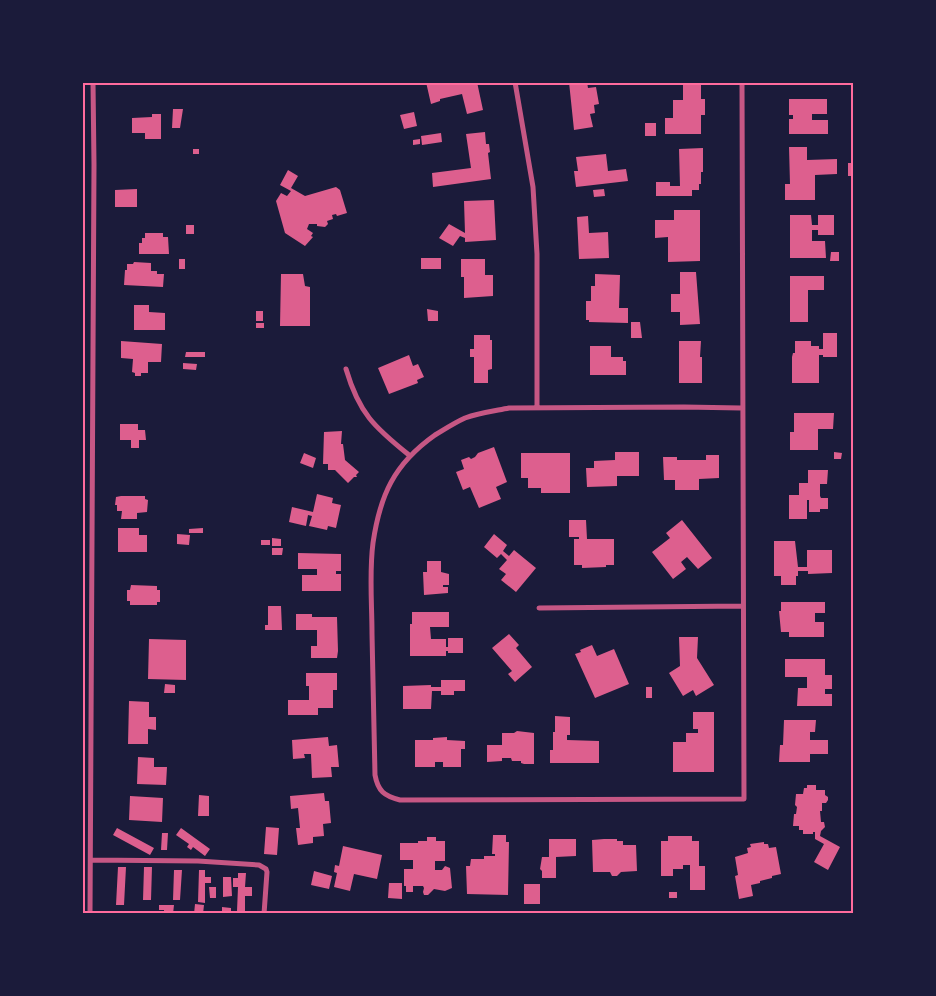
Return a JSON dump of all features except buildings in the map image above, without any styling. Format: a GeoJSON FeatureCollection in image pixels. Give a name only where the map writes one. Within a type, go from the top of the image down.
{"type":"FeatureCollection","features":[{"type":"Feature","properties":{"kind":"street"},"geometry":{"type":"LineString","coordinates":[[90,914],[93,82]]}},
{"type":"Feature","properties":{"kind":"street"},"geometry":{"type":"LineString","coordinates":[[515,82],[529,154],[533,186],[537,254],[537,408]]}},
{"type":"Feature","properties":{"kind":"street"},"geometry":{"type":"LineString","coordinates":[[741,408],[509,408],[465,418],[449,426],[409,455],[400,467],[384,497],[373,544],[372,604],[375,775],[382,793],[400,800],[744,799],[741,408],[742,82]]}},
{"type":"Feature","properties":{"kind":"street"},"geometry":{"type":"LineString","coordinates":[[346,369],[358,401],[368,417],[382,433],[409,455]]}},
{"type":"Feature","properties":{"kind":"street"},"geometry":{"type":"LineString","coordinates":[[539,608],[743,606]]}},
{"type":"Feature","properties":{"kind":"street"},"geometry":{"type":"LineString","coordinates":[[91,860],[198,861],[259,865],[266,868],[267,872],[264,914]]}}]}
